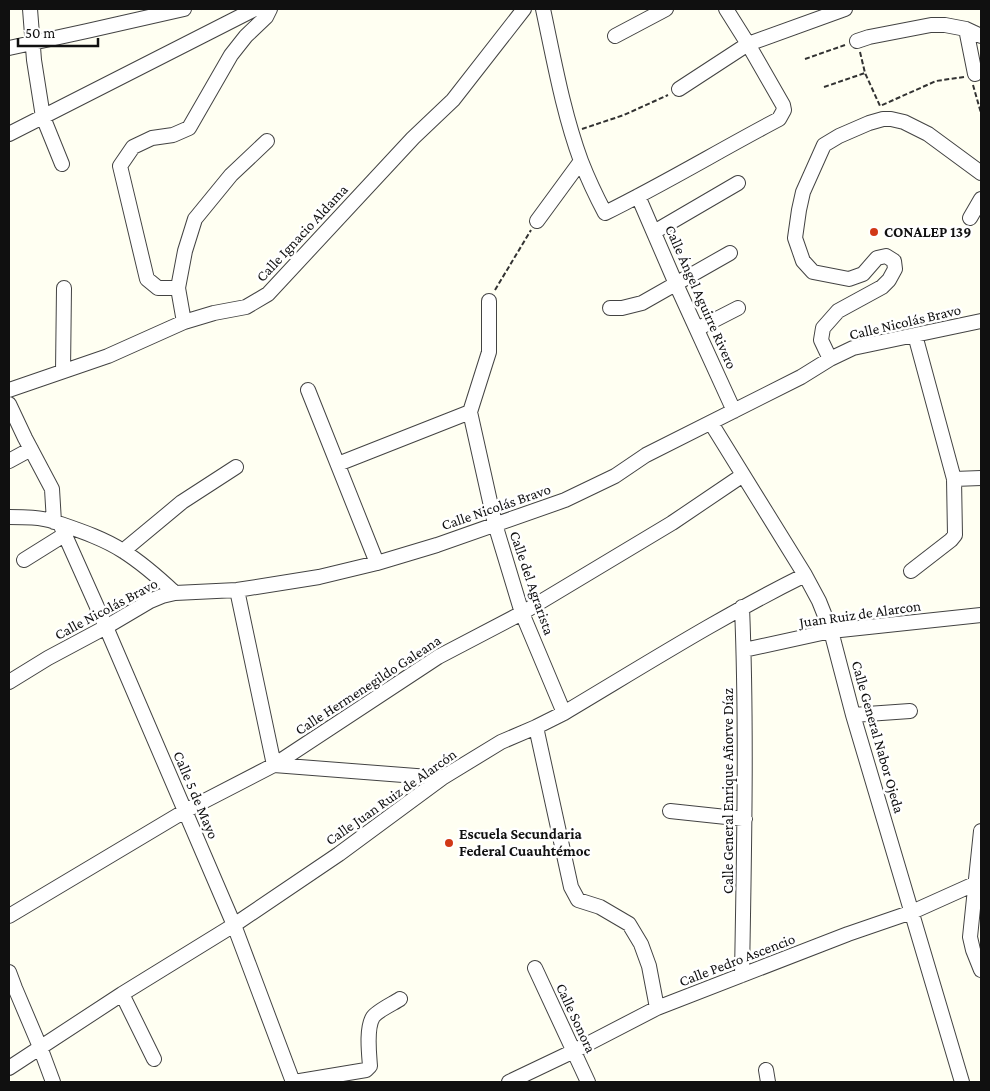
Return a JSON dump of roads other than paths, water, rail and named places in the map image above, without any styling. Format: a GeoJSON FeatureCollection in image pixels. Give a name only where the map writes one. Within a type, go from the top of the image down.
{"type":"FeatureCollection","features":[{"type":"Feature","properties":{"kind":"street"},"geometry":{"type":"LineString","coordinates":[[30,9],[32,42],[43,117],[62,164]]}},
{"type":"Feature","properties":{"kind":"street"},"geometry":{"type":"LineString","coordinates":[[9,48],[184,9]]}},
{"type":"Feature","properties":{"kind":"street"},"geometry":{"type":"LineString","coordinates":[[9,134],[255,9]]}},
{"type":"Feature","properties":{"kind":"street"},"geometry":{"type":"LineString","coordinates":[[178,288],[158,288],[147,279],[120,166],[133,147],[152,138],[173,135],[189,128],[232,55],[246,36],[266,17],[270,9]]}},
{"type":"Feature","properties":{"kind":"street","name":"Calle Ignacio Aldama"},"geometry":{"type":"LineString","coordinates":[[9,390],[108,356],[184,322],[246,307],[268,294],[413,138],[453,100],[524,9]]}},
{"type":"Feature","properties":{"kind":"street"},"geometry":{"type":"LineString","coordinates":[[543,9],[560,90],[572,132],[581,161],[605,213],[779,119],[784,110],[782,105],[726,9]]}},
{"type":"Feature","properties":{"kind":"street"},"geometry":{"type":"LineString","coordinates":[[615,36],[666,9]]}},
{"type":"Feature","properties":{"kind":"street"},"geometry":{"type":"LineString","coordinates":[[679,90],[748,44],[845,9]]}},
{"type":"Feature","properties":{"kind":"street"},"geometry":{"type":"LineString","coordinates":[[857,40],[931,25],[945,25],[981,36]]}},
{"type":"Feature","properties":{"kind":"street"},"geometry":{"type":"LineString","coordinates":[[966,30],[973,75]]}},
{"type":"Feature","properties":{"kind":"street"},"geometry":{"type":"LineString","coordinates":[[830,359],[821,340],[823,328],[838,311],[882,287],[889,280],[895,269],[894,261],[886,256],[877,258],[863,274],[849,279],[813,272],[803,261],[795,238],[799,210],[803,192],[824,145],[868,123],[883,118],[891,119],[904,122],[928,134],[981,173]]}},
{"type":"Feature","properties":{"kind":"street"},"geometry":{"type":"LineString","coordinates":[[184,322],[178,288],[185,251],[195,219],[232,175],[267,141]]}},
{"type":"Feature","properties":{"kind":"street"},"geometry":{"type":"LineString","coordinates":[[537,220],[581,161]]}},
{"type":"Feature","properties":{"kind":"street"},"geometry":{"type":"LineString","coordinates":[[654,232],[738,183]]}},
{"type":"Feature","properties":{"kind":"street","name":"Calle Ángel Aguirre Rivero"},"geometry":{"type":"LineString","coordinates":[[638,196],[734,411]]}},
{"type":"Feature","properties":{"kind":"street"},"geometry":{"type":"LineString","coordinates":[[970,218],[981,199]]}},
{"type":"Feature","properties":{"kind":"street"},"geometry":{"type":"LineString","coordinates":[[610,308],[622,308],[642,303],[730,253]]}},
{"type":"Feature","properties":{"kind":"street"},"geometry":{"type":"LineString","coordinates":[[63,371],[64,288]]}},
{"type":"Feature","properties":{"kind":"street"},"geometry":{"type":"LineString","coordinates":[[338,464],[470,412],[489,352],[489,301]]}},
{"type":"Feature","properties":{"kind":"street"},"geometry":{"type":"LineString","coordinates":[[696,329],[738,308]]}},
{"type":"Feature","properties":{"kind":"street","name":"Calle Nicolás Bravo"},"geometry":{"type":"LineString","coordinates":[[9,682],[48,658],[162,596],[175,592],[237,590],[319,577],[377,563],[437,545],[573,496],[615,476],[646,455],[801,377],[830,359],[853,348],[981,321]]}},
{"type":"Feature","properties":{"kind":"street"},"geometry":{"type":"LineString","coordinates":[[911,571],[955,535],[954,479],[915,335]]}},
{"type":"Feature","properties":{"kind":"street"},"geometry":{"type":"LineString","coordinates":[[308,390],[377,563]]}},
{"type":"Feature","properties":{"kind":"street"},"geometry":{"type":"LineString","coordinates":[[9,404],[52,489],[59,527]]}},
{"type":"Feature","properties":{"kind":"street","name":"Calle del Agrarista"},"geometry":{"type":"LineString","coordinates":[[470,412],[495,524],[522,613],[564,713]]}},
{"type":"Feature","properties":{"kind":"street","name":"Calle General Nabor Ojeda"},"geometry":{"type":"LineString","coordinates":[[711,423],[805,575],[819,601],[831,631],[853,715],[962,1082]]}},
{"type":"Feature","properties":{"kind":"street"},"geometry":{"type":"LineString","coordinates":[[9,461],[31,449]]}},
{"type":"Feature","properties":{"kind":"street"},"geometry":{"type":"LineString","coordinates":[[123,551],[182,502],[236,467]]}},
{"type":"Feature","properties":{"kind":"street","name":"Calle Hermenegildo Galeana"},"geometry":{"type":"LineString","coordinates":[[9,916],[185,811],[274,765],[438,657],[522,613],[672,523],[743,475]]}},
{"type":"Feature","properties":{"kind":"street"},"geometry":{"type":"LineString","coordinates":[[954,479],[981,478]]}},
{"type":"Feature","properties":{"kind":"street"},"geometry":{"type":"LineString","coordinates":[[9,517],[26,517],[101,540],[123,551],[175,592]]}},
{"type":"Feature","properties":{"kind":"street"},"geometry":{"type":"LineString","coordinates":[[24,560],[59,527]]}},
{"type":"Feature","properties":{"kind":"street","name":"Calle 5 de Mayo"},"geometry":{"type":"LineString","coordinates":[[59,527],[106,627],[234,925],[294,1082]]}},
{"type":"Feature","properties":{"kind":"street","name":"Calle Juan Ruiz de Alarcón"},"geometry":{"type":"LineString","coordinates":[[9,1068],[122,994],[234,925],[338,854],[442,778],[501,742],[564,713],[742,608],[805,575]]}},
{"type":"Feature","properties":{"kind":"street"},"geometry":{"type":"LineString","coordinates":[[237,590],[274,765],[442,778]]}},
{"type":"Feature","properties":{"kind":"street","name":"Calle General Enrique Añorve Díaz"},"geometry":{"type":"LineString","coordinates":[[742,608],[745,819],[742,975]]}},
{"type":"Feature","properties":{"kind":"street","name":"Juan Ruiz de Alarcon"},"geometry":{"type":"LineString","coordinates":[[744,650],[831,631],[981,615]]}},
{"type":"Feature","properties":{"kind":"street"},"geometry":{"type":"LineString","coordinates":[[853,715],[910,711]]}},
{"type":"Feature","properties":{"kind":"street"},"geometry":{"type":"LineString","coordinates":[[536,727],[572,887],[578,900],[600,907],[629,924],[642,944],[657,1008]]}},
{"type":"Feature","properties":{"kind":"street"},"geometry":{"type":"LineString","coordinates":[[670,811],[745,819]]}},
{"type":"Feature","properties":{"kind":"street"},"geometry":{"type":"LineString","coordinates":[[981,831],[976,923],[970,937],[981,970]]}},
{"type":"Feature","properties":{"kind":"street","name":"Calle Pedro Ascencio"},"geometry":{"type":"LineString","coordinates":[[509,1082],[657,1008],[848,934],[912,912],[978,882]]}},
{"type":"Feature","properties":{"kind":"street","name":"Calle Sonora"},"geometry":{"type":"LineString","coordinates":[[535,968],[588,1082]]}},
{"type":"Feature","properties":{"kind":"street"},"geometry":{"type":"LineString","coordinates":[[9,972],[53,1082]]}},
{"type":"Feature","properties":{"kind":"street"},"geometry":{"type":"LineString","coordinates":[[122,994],[154,1059]]}},
{"type":"Feature","properties":{"kind":"street"},"geometry":{"type":"LineString","coordinates":[[294,1082],[366,1070],[370,1066],[368,1042],[374,1016],[400,999]]}},
{"type":"Feature","properties":{"kind":"place","name":"CONALEP 139"},"geometry":{"type":"Point","coordinates":[874,232]}},
{"type":"Feature","properties":{"kind":"place","name":"Escuela Secundaria Federal Cuauhtémoc"},"geometry":{"type":"Point","coordinates":[449,843]}}]}
